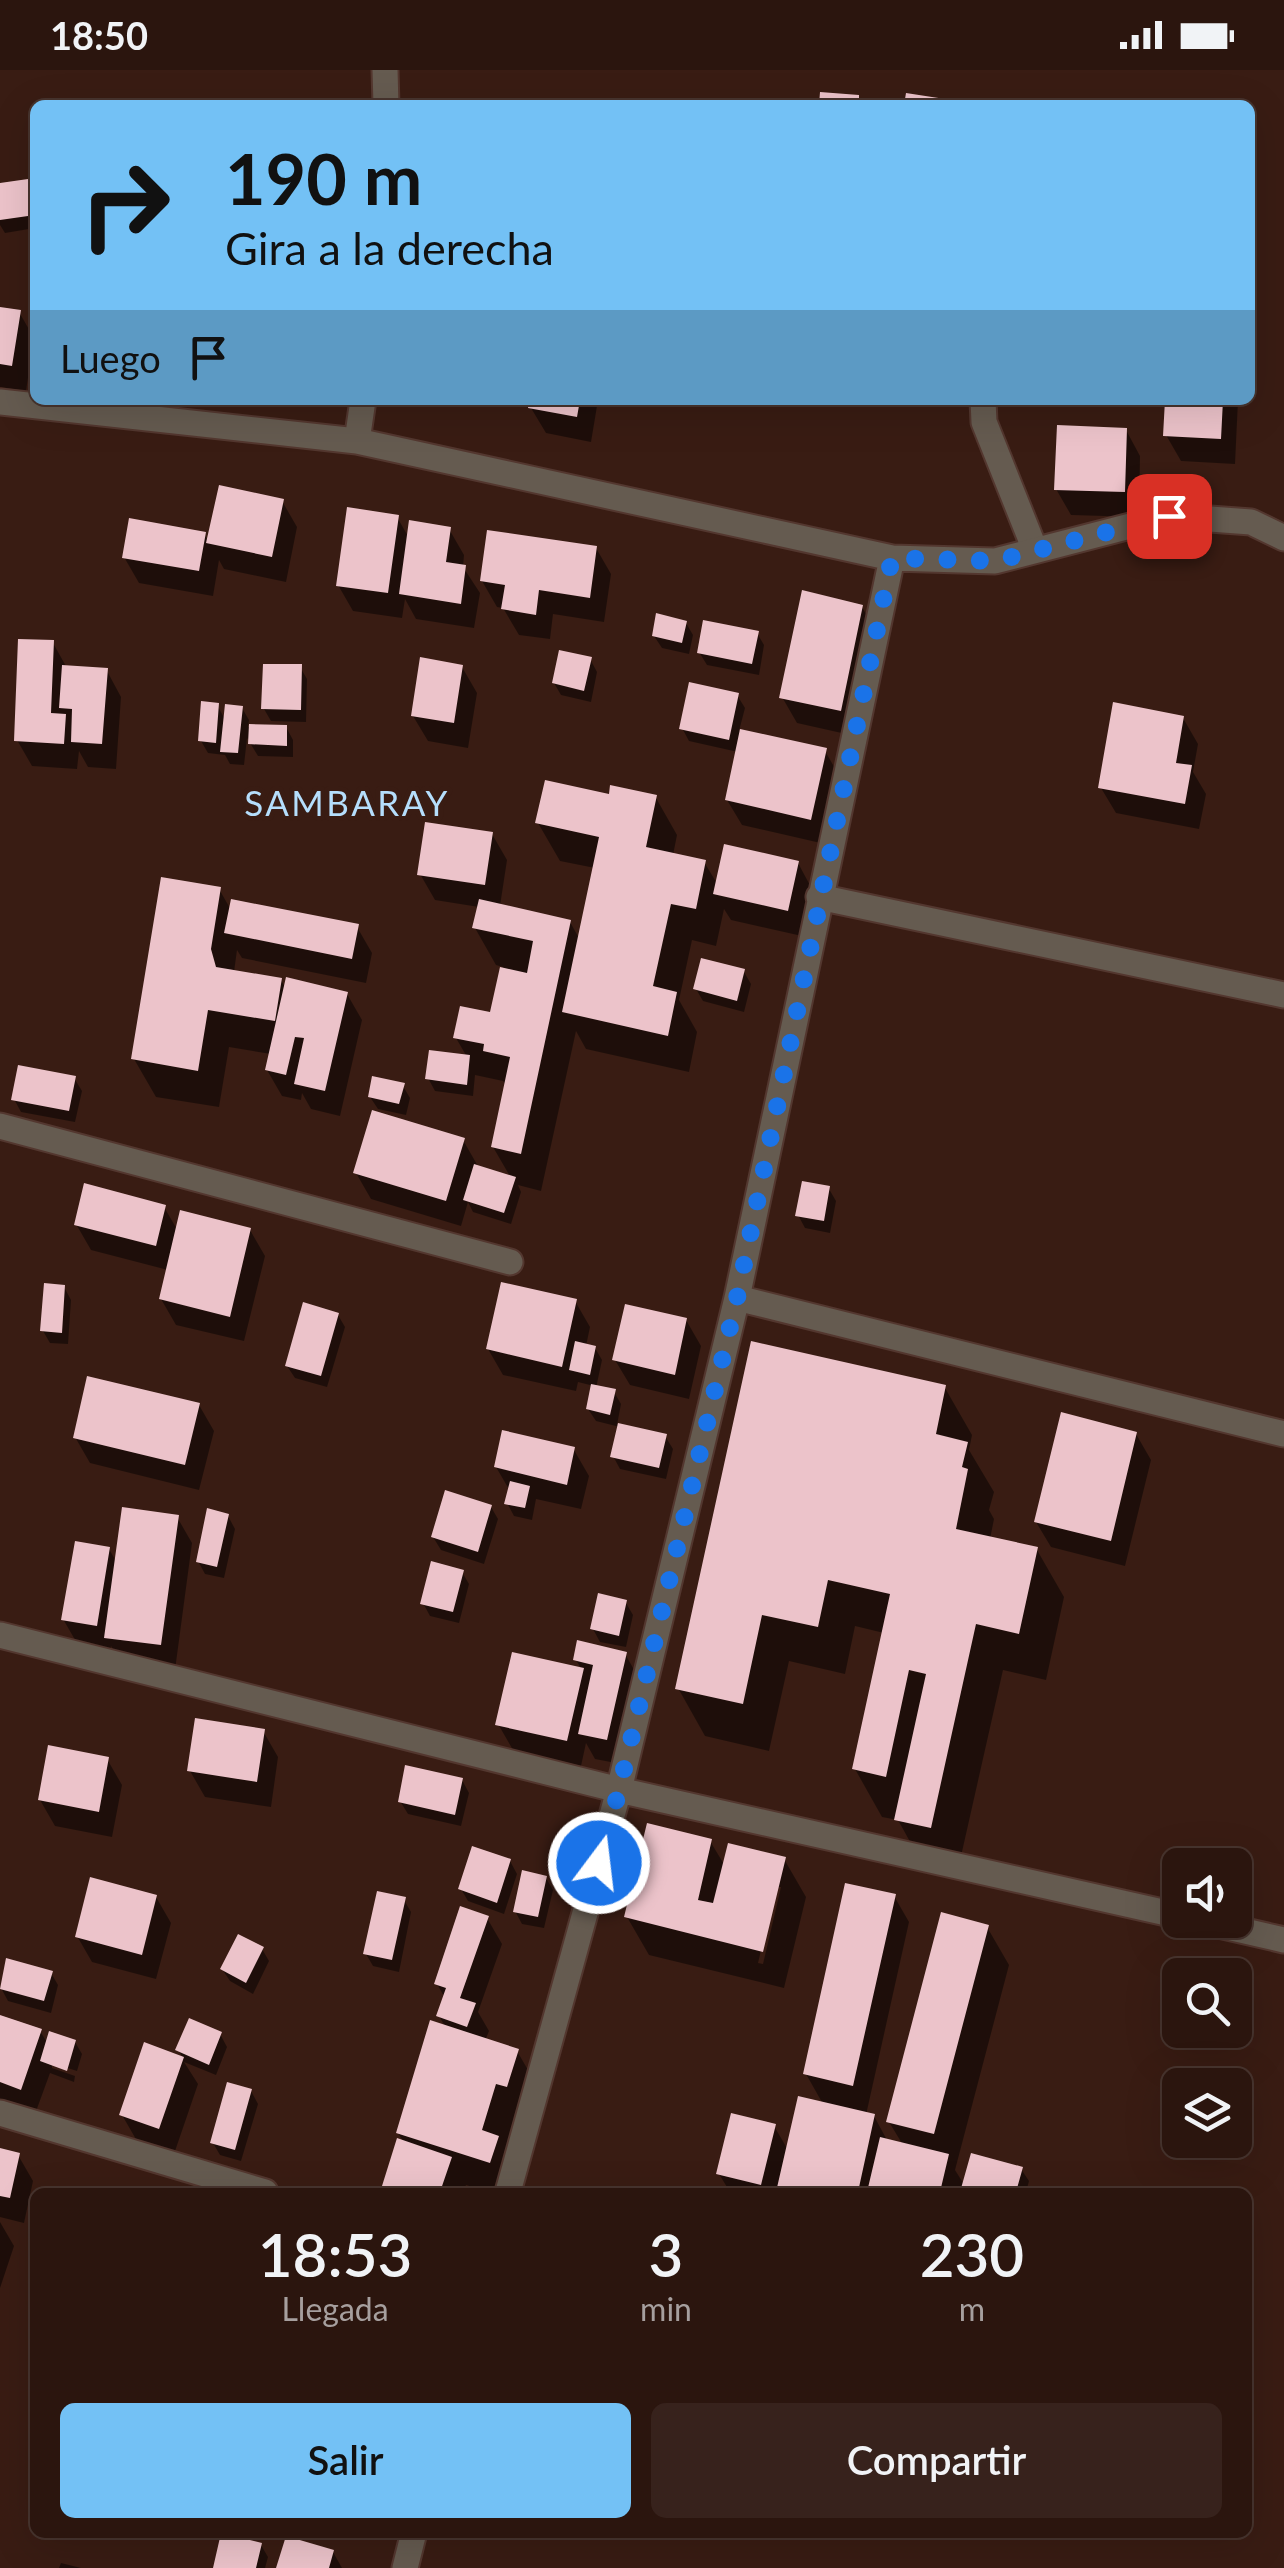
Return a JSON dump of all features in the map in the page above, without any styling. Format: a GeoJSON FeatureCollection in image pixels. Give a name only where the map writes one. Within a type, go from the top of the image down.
{"type":"FeatureCollection","features":[{"type":"Feature","properties":{"kind":"street"},"geometry":{"type":"LineString","coordinates":[[386,70],[386,100]]}},
{"type":"Feature","properties":{"kind":"street"},"geometry":{"type":"LineString","coordinates":[[0,402],[357,442],[892,558],[996,561],[1169,516],[1252,522],[1284,538]]}},
{"type":"Feature","properties":{"kind":"street"},"geometry":{"type":"LineString","coordinates":[[357,442],[362,405]]}},
{"type":"Feature","properties":{"kind":"street"},"geometry":{"type":"LineString","coordinates":[[983,405],[984,422],[1035,550]]}},
{"type":"Feature","properties":{"kind":"street"},"geometry":{"type":"LineString","coordinates":[[509,2188],[619,1790],[737,1298],[892,558]]}},
{"type":"Feature","properties":{"kind":"street"},"geometry":{"type":"LineString","coordinates":[[819,897],[1284,995]]}},
{"type":"Feature","properties":{"kind":"street"},"geometry":{"type":"LineString","coordinates":[[0,1126],[510,1262]]}},
{"type":"Feature","properties":{"kind":"street"},"geometry":{"type":"LineString","coordinates":[[737,1298],[1284,1434]]}},
{"type":"Feature","properties":{"kind":"street"},"geometry":{"type":"LineString","coordinates":[[0,1635],[619,1790],[1162,1912]]}},
{"type":"Feature","properties":{"kind":"street"},"geometry":{"type":"LineString","coordinates":[[1252,1933],[1284,1940]]}},
{"type":"Feature","properties":{"kind":"street"},"geometry":{"type":"LineString","coordinates":[[0,2113],[252,2188]]}},
{"type":"Feature","properties":{"kind":"street"},"geometry":{"type":"LineString","coordinates":[[404,2568],[412,2538]]}},
{"type":"Feature","properties":{"kind":"building"},"geometry":{"type":"Polygon","coordinates":[[[820,92],[859,95],[859,100],[819,100],[820,92]]]}},
{"type":"Feature","properties":{"kind":"building"},"geometry":{"type":"Polygon","coordinates":[[[906,93],[945,99],[945,100],[905,100],[906,93]]]}},
{"type":"Feature","properties":{"kind":"building"},"geometry":{"type":"Polygon","coordinates":[[[30,179],[30,216],[0,220],[0,183],[30,179]]]}},
{"type":"Feature","properties":{"kind":"building"},"geometry":{"type":"Polygon","coordinates":[[[0,307],[21,310],[12,366],[0,364],[0,307]]]}},
{"type":"Feature","properties":{"kind":"building"},"geometry":{"type":"Polygon","coordinates":[[[528,405],[579,405],[577,417],[528,408],[528,405]]]}},
{"type":"Feature","properties":{"kind":"building"},"geometry":{"type":"Polygon","coordinates":[[[1165,405],[1223,405],[1221,439],[1163,436],[1165,405]]]}},
{"type":"Feature","properties":{"kind":"building"},"geometry":{"type":"Polygon","coordinates":[[[1057,425],[1127,428],[1125,492],[1054,490],[1057,425]]]}},
{"type":"Feature","properties":{"kind":"building"},"geometry":{"type":"Polygon","coordinates":[[[219,485],[284,499],[272,557],[206,543],[219,485]]]}},
{"type":"Feature","properties":{"kind":"building"},"geometry":{"type":"Polygon","coordinates":[[[347,507],[399,515],[388,593],[336,586],[347,507]]]}},
{"type":"Feature","properties":{"kind":"building"},"geometry":{"type":"Polygon","coordinates":[[[129,518],[206,532],[199,571],[122,558],[129,518]]]}},
{"type":"Feature","properties":{"kind":"building"},"geometry":{"type":"Polygon","coordinates":[[[409,520],[451,527],[446,562],[466,565],[461,604],[399,594],[409,520]]]}},
{"type":"Feature","properties":{"kind":"building"},"geometry":{"type":"Polygon","coordinates":[[[487,530],[597,546],[590,598],[539,590],[536,615],[501,609],[505,585],[480,581],[487,530]]]}},
{"type":"Feature","properties":{"kind":"building"},"geometry":{"type":"Polygon","coordinates":[[[802,590],[863,605],[841,711],[779,698],[802,590]]]}},
{"type":"Feature","properties":{"kind":"building"},"geometry":{"type":"Polygon","coordinates":[[[656,613],[687,621],[682,643],[652,636],[656,613]]]}},
{"type":"Feature","properties":{"kind":"building"},"geometry":{"type":"Polygon","coordinates":[[[703,620],[759,631],[752,664],[697,653],[703,620]]]}},
{"type":"Feature","properties":{"kind":"building"},"geometry":{"type":"Polygon","coordinates":[[[18,639],[54,640],[51,713],[66,714],[64,744],[14,741],[18,639]]]}},
{"type":"Feature","properties":{"kind":"building"},"geometry":{"type":"Polygon","coordinates":[[[559,650],[592,657],[584,691],[552,683],[559,650]]]}},
{"type":"Feature","properties":{"kind":"building"},"geometry":{"type":"Polygon","coordinates":[[[420,657],[463,665],[454,723],[411,716],[420,657]]]}},
{"type":"Feature","properties":{"kind":"building"},"geometry":{"type":"Polygon","coordinates":[[[263,664],[302,664],[301,710],[261,709],[263,664]]]}},
{"type":"Feature","properties":{"kind":"building"},"geometry":{"type":"Polygon","coordinates":[[[62,665],[108,668],[102,744],[71,742],[72,709],[59,708],[62,665]]]}},
{"type":"Feature","properties":{"kind":"building"},"geometry":{"type":"Polygon","coordinates":[[[689,682],[739,693],[729,740],[679,729],[689,682]]]}},
{"type":"Feature","properties":{"kind":"building"},"geometry":{"type":"Polygon","coordinates":[[[201,701],[219,703],[216,743],[198,741],[201,701]]]}},
{"type":"Feature","properties":{"kind":"building"},"geometry":{"type":"Polygon","coordinates":[[[1113,702],[1184,716],[1176,763],[1192,765],[1185,804],[1098,788],[1113,702]]]}},
{"type":"Feature","properties":{"kind":"building"},"geometry":{"type":"Polygon","coordinates":[[[225,704],[243,706],[238,753],[220,752],[225,704]]]}},
{"type":"Feature","properties":{"kind":"building"},"geometry":{"type":"Polygon","coordinates":[[[249,724],[287,725],[287,746],[248,744],[249,724]]]}},
{"type":"Feature","properties":{"kind":"building"},"geometry":{"type":"Polygon","coordinates":[[[740,729],[827,748],[811,820],[725,800],[740,729]]]}},
{"type":"Feature","properties":{"kind":"building"},"geometry":{"type":"Polygon","coordinates":[[[545,780],[609,794],[610,785],[657,795],[646,847],[706,860],[696,909],[671,904],[653,986],[677,992],[668,1036],[562,1012],[599,837],[535,823],[545,780]]]}},
{"type":"Feature","properties":{"kind":"building"},"geometry":{"type":"Polygon","coordinates":[[[425,822],[493,832],[485,885],[417,875],[425,822]]]}},
{"type":"Feature","properties":{"kind":"building"},"geometry":{"type":"Polygon","coordinates":[[[724,844],[799,861],[788,911],[713,894],[724,844]]]}},
{"type":"Feature","properties":{"kind":"building"},"geometry":{"type":"Polygon","coordinates":[[[161,877],[221,887],[211,949],[216,967],[282,978],[275,1021],[208,1010],[198,1071],[131,1059],[161,877]]]}},
{"type":"Feature","properties":{"kind":"building"},"geometry":{"type":"Polygon","coordinates":[[[231,899],[359,924],[352,959],[224,933],[231,899]]]}},
{"type":"Feature","properties":{"kind":"building"},"geometry":{"type":"Polygon","coordinates":[[[479,899],[571,920],[521,1154],[491,1147],[510,1057],[483,1051],[484,1044],[453,1038],[460,1006],[490,1012],[500,967],[527,973],[533,941],[472,928],[479,899]]]}},
{"type":"Feature","properties":{"kind":"building"},"geometry":{"type":"Polygon","coordinates":[[[701,958],[745,969],[737,1001],[693,989],[701,958]]]}},
{"type":"Feature","properties":{"kind":"building"},"geometry":{"type":"Polygon","coordinates":[[[286,977],[348,992],[325,1091],[294,1084],[304,1038],[295,1037],[286,1075],[265,1070],[286,977]]]}},
{"type":"Feature","properties":{"kind":"building"},"geometry":{"type":"Polygon","coordinates":[[[429,1050],[470,1055],[467,1085],[425,1079],[429,1050]]]}},
{"type":"Feature","properties":{"kind":"building"},"geometry":{"type":"Polygon","coordinates":[[[18,1065],[76,1076],[69,1111],[11,1100],[18,1065]]]}},
{"type":"Feature","properties":{"kind":"building"},"geometry":{"type":"Polygon","coordinates":[[[372,1076],[405,1083],[399,1104],[368,1097],[372,1076]]]}},
{"type":"Feature","properties":{"kind":"building"},"geometry":{"type":"Polygon","coordinates":[[[372,1110],[465,1138],[446,1201],[353,1173],[372,1110]]]}},
{"type":"Feature","properties":{"kind":"building"},"geometry":{"type":"Polygon","coordinates":[[[474,1164],[516,1177],[504,1213],[463,1200],[474,1164]]]}},
{"type":"Feature","properties":{"kind":"building"},"geometry":{"type":"Polygon","coordinates":[[[802,1181],[830,1186],[824,1221],[795,1216],[802,1181]]]}},
{"type":"Feature","properties":{"kind":"building"},"geometry":{"type":"Polygon","coordinates":[[[84,1183],[166,1205],[156,1246],[74,1225],[84,1183]]]}},
{"type":"Feature","properties":{"kind":"building"},"geometry":{"type":"Polygon","coordinates":[[[180,1210],[251,1228],[230,1317],[159,1299],[180,1210]]]}},
{"type":"Feature","properties":{"kind":"building"},"geometry":{"type":"Polygon","coordinates":[[[501,1282],[577,1299],[562,1367],[486,1349],[501,1282]]]}},
{"type":"Feature","properties":{"kind":"building"},"geometry":{"type":"Polygon","coordinates":[[[44,1283],[65,1285],[62,1333],[40,1331],[44,1283]]]}},
{"type":"Feature","properties":{"kind":"building"},"geometry":{"type":"Polygon","coordinates":[[[303,1302],[339,1313],[321,1376],[285,1366],[303,1302]]]}},
{"type":"Feature","properties":{"kind":"building"},"geometry":{"type":"Polygon","coordinates":[[[625,1304],[687,1318],[675,1375],[612,1360],[625,1304]]]}},
{"type":"Feature","properties":{"kind":"building"},"geometry":{"type":"Polygon","coordinates":[[[575,1341],[596,1346],[590,1375],[569,1370],[575,1341]]]}},
{"type":"Feature","properties":{"kind":"building"},"geometry":{"type":"Polygon","coordinates":[[[751,1341],[946,1385],[936,1434],[968,1442],[962,1467],[968,1469],[956,1529],[1038,1547],[1019,1634],[976,1624],[931,1828],[894,1820],[926,1674],[909,1670],[886,1777],[852,1769],[890,1594],[828,1580],[818,1627],[762,1615],[743,1704],[675,1689],[751,1341]]]}},
{"type":"Feature","properties":{"kind":"building"},"geometry":{"type":"Polygon","coordinates":[[[87,1376],[200,1403],[185,1465],[73,1438],[87,1376]]]}},
{"type":"Feature","properties":{"kind":"building"},"geometry":{"type":"Polygon","coordinates":[[[591,1384],[616,1389],[610,1415],[586,1409],[591,1384]]]}},
{"type":"Feature","properties":{"kind":"building"},"geometry":{"type":"Polygon","coordinates":[[[1061,1412],[1137,1432],[1111,1541],[1034,1522],[1061,1412]]]}},
{"type":"Feature","properties":{"kind":"building"},"geometry":{"type":"Polygon","coordinates":[[[618,1423],[667,1434],[659,1468],[610,1457],[618,1423]]]}},
{"type":"Feature","properties":{"kind":"building"},"geometry":{"type":"Polygon","coordinates":[[[502,1430],[575,1447],[567,1485],[494,1467],[502,1430]]]}},
{"type":"Feature","properties":{"kind":"building"},"geometry":{"type":"Polygon","coordinates":[[[510,1481],[530,1486],[525,1508],[504,1504],[510,1481]]]}},
{"type":"Feature","properties":{"kind":"building"},"geometry":{"type":"Polygon","coordinates":[[[445,1490],[492,1505],[478,1552],[431,1537],[445,1490]]]}},
{"type":"Feature","properties":{"kind":"building"},"geometry":{"type":"Polygon","coordinates":[[[122,1507],[179,1515],[161,1645],[104,1638],[122,1507]]]}},
{"type":"Feature","properties":{"kind":"building"},"geometry":{"type":"Polygon","coordinates":[[[207,1508],[229,1514],[217,1567],[196,1562],[207,1508]]]}},
{"type":"Feature","properties":{"kind":"building"},"geometry":{"type":"Polygon","coordinates":[[[75,1541],[110,1547],[97,1626],[61,1620],[75,1541]]]}},
{"type":"Feature","properties":{"kind":"building"},"geometry":{"type":"Polygon","coordinates":[[[431,1561],[464,1570],[453,1612],[420,1604],[431,1561]]]}},
{"type":"Feature","properties":{"kind":"building"},"geometry":{"type":"Polygon","coordinates":[[[598,1593],[627,1600],[619,1636],[590,1629],[598,1593]]]}},
{"type":"Feature","properties":{"kind":"building"},"geometry":{"type":"Polygon","coordinates":[[[577,1640],[627,1652],[607,1740],[578,1734],[593,1665],[573,1660],[577,1640]]]}},
{"type":"Feature","properties":{"kind":"building"},"geometry":{"type":"Polygon","coordinates":[[[512,1652],[584,1668],[567,1741],[495,1725],[512,1652]]]}},
{"type":"Feature","properties":{"kind":"building"},"geometry":{"type":"Polygon","coordinates":[[[195,1718],[265,1729],[257,1782],[187,1771],[195,1718]]]}},
{"type":"Feature","properties":{"kind":"building"},"geometry":{"type":"Polygon","coordinates":[[[48,1745],[109,1757],[99,1812],[38,1800],[48,1745]]]}},
{"type":"Feature","properties":{"kind":"building"},"geometry":{"type":"Polygon","coordinates":[[[405,1765],[463,1778],[455,1815],[398,1802],[405,1765]]]}},
{"type":"Feature","properties":{"kind":"building"},"geometry":{"type":"Polygon","coordinates":[[[647,1823],[712,1839],[698,1900],[713,1903],[728,1843],[786,1857],[763,1952],[624,1917],[647,1823]]]}},
{"type":"Feature","properties":{"kind":"building"},"geometry":{"type":"Polygon","coordinates":[[[472,1846],[511,1859],[497,1903],[458,1889],[472,1846]]]}},
{"type":"Feature","properties":{"kind":"building"},"geometry":{"type":"Polygon","coordinates":[[[522,1870],[547,1876],[538,1917],[513,1912],[522,1870]]]}},
{"type":"Feature","properties":{"kind":"building"},"geometry":{"type":"Polygon","coordinates":[[[90,1877],[157,1895],[142,1955],[75,1937],[90,1877]]]}},
{"type":"Feature","properties":{"kind":"building"},"geometry":{"type":"Polygon","coordinates":[[[845,1883],[896,1894],[853,2086],[803,2074],[845,1883]]]}},
{"type":"Feature","properties":{"kind":"building"},"geometry":{"type":"Polygon","coordinates":[[[377,1891],[406,1897],[392,1960],[363,1954],[377,1891]]]}},
{"type":"Feature","properties":{"kind":"building"},"geometry":{"type":"Polygon","coordinates":[[[460,1906],[489,1916],[460,1998],[476,2003],[467,2027],[436,2016],[446,1988],[434,1984],[460,1906]]]}},
{"type":"Feature","properties":{"kind":"building"},"geometry":{"type":"Polygon","coordinates":[[[941,1912],[989,1925],[934,2134],[886,2122],[941,1912]]]}},
{"type":"Feature","properties":{"kind":"building"},"geometry":{"type":"Polygon","coordinates":[[[238,1934],[264,1947],[246,1983],[220,1969],[238,1934]]]}},
{"type":"Feature","properties":{"kind":"building"},"geometry":{"type":"Polygon","coordinates":[[[6,1958],[53,1971],[44,2001],[0,1989],[6,1958]]]}},
{"type":"Feature","properties":{"kind":"building"},"geometry":{"type":"Polygon","coordinates":[[[0,2015],[42,2029],[21,2090],[0,2082],[0,2015]]]}},
{"type":"Feature","properties":{"kind":"building"},"geometry":{"type":"Polygon","coordinates":[[[189,2018],[222,2032],[209,2065],[175,2050],[189,2018]]]}},
{"type":"Feature","properties":{"kind":"building"},"geometry":{"type":"Polygon","coordinates":[[[430,2020],[519,2049],[507,2087],[496,2084],[482,2130],[499,2136],[490,2163],[396,2133],[430,2020]]]}},
{"type":"Feature","properties":{"kind":"building"},"geometry":{"type":"Polygon","coordinates":[[[49,2031],[76,2040],[67,2071],[40,2061],[49,2031]]]}},
{"type":"Feature","properties":{"kind":"building"},"geometry":{"type":"Polygon","coordinates":[[[144,2042],[184,2057],[159,2129],[119,2115],[144,2042]]]}},
{"type":"Feature","properties":{"kind":"building"},"geometry":{"type":"Polygon","coordinates":[[[227,2082],[252,2089],[235,2150],[210,2143],[227,2082]]]}},
{"type":"Feature","properties":{"kind":"building"},"geometry":{"type":"Polygon","coordinates":[[[798,2096],[875,2114],[859,2188],[777,2188],[798,2096]]]}},
{"type":"Feature","properties":{"kind":"building"},"geometry":{"type":"Polygon","coordinates":[[[731,2113],[776,2124],[761,2185],[716,2174],[731,2113]]]}},
{"type":"Feature","properties":{"kind":"building"},"geometry":{"type":"Polygon","coordinates":[[[880,2137],[949,2154],[941,2188],[868,2188],[880,2137]]]}},
{"type":"Feature","properties":{"kind":"building"},"geometry":{"type":"Polygon","coordinates":[[[397,2138],[452,2157],[441,2188],[382,2186],[397,2138]]]}},
{"type":"Feature","properties":{"kind":"building"},"geometry":{"type":"Polygon","coordinates":[[[0,2148],[20,2153],[10,2198],[0,2196],[0,2148]]]}},
{"type":"Feature","properties":{"kind":"building"},"geometry":{"type":"Polygon","coordinates":[[[971,2153],[1023,2167],[1017,2188],[961,2188],[971,2153]]]}},
{"type":"Feature","properties":{"kind":"building"},"geometry":{"type":"Polygon","coordinates":[[[220,2538],[262,2543],[256,2568],[213,2568],[220,2538]]]}},
{"type":"Feature","properties":{"kind":"building"},"geometry":{"type":"Polygon","coordinates":[[[285,2538],[334,2550],[329,2568],[276,2568],[285,2538]]]}},
{"type":"Feature","properties":{"kind":"district","name":"SAMBARAY"},"geometry":{"type":"Point","coordinates":[347,804]}},
{"type":"Feature","properties":{"kind":"route"},"geometry":{"type":"LineString","coordinates":[[599,1863],[737,1298],[892,558],[996,561],[1169,516]]}}]}
